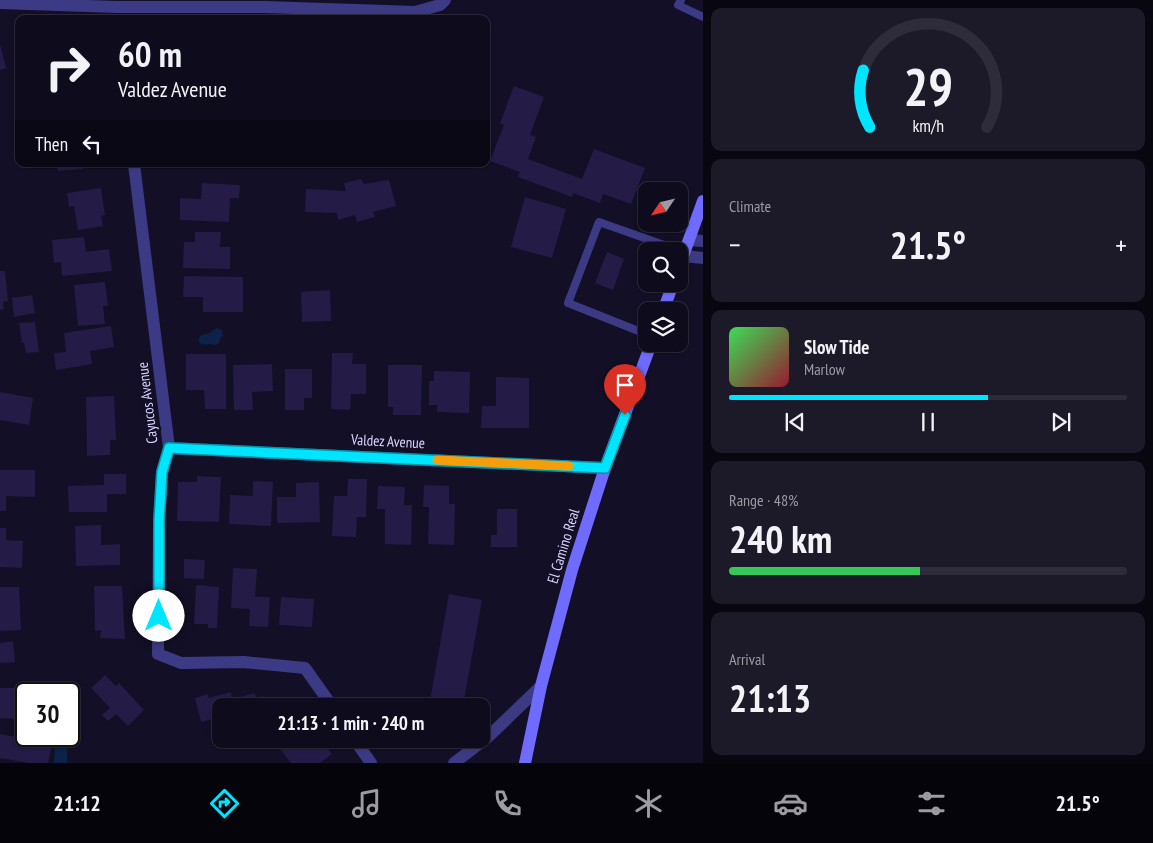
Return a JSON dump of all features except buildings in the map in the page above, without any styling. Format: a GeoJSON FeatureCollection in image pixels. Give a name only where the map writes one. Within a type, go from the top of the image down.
{"type":"FeatureCollection","features":[{"type":"Feature","properties":{"kind":"main road"},"geometry":{"type":"LineString","coordinates":[[688,243],[703,201]]}},
{"type":"Feature","properties":{"kind":"main road","name":"El Camino Real"},"geometry":{"type":"LineString","coordinates":[[526,763],[541,686],[572,570],[605,468],[648,352]]}},
{"type":"Feature","properties":{"kind":"street"},"geometry":{"type":"LineString","coordinates":[[0,3],[116,8],[265,6],[415,12],[440,5],[444,0]]}},
{"type":"Feature","properties":{"kind":"street","name":"Cayucos Avenue"},"geometry":{"type":"LineString","coordinates":[[134,167],[169,448],[162,472],[159,521],[158,654],[181,663],[244,662],[305,668],[326,698]]}},
{"type":"Feature","properties":{"kind":"street"},"geometry":{"type":"LineString","coordinates":[[688,251],[703,241]]}},
{"type":"Feature","properties":{"kind":"street"},"geometry":{"type":"LineString","coordinates":[[688,255],[703,258]]}},
{"type":"Feature","properties":{"kind":"street","name":"Valdez Avenue"},"geometry":{"type":"LineString","coordinates":[[169,448],[605,468]]}},
{"type":"Feature","properties":{"kind":"street"},"geometry":{"type":"LineString","coordinates":[[454,763],[488,737],[541,686]]}},
{"type":"Feature","properties":{"kind":"street"},"geometry":{"type":"LineString","coordinates":[[360,748],[371,763]]}},
{"type":"Feature","properties":{"kind":"lane"},"geometry":{"type":"LineString","coordinates":[[680,0],[678,5],[703,17]]}},
{"type":"Feature","properties":{"kind":"lane"},"geometry":{"type":"LineString","coordinates":[[638,331],[568,303],[599,222],[652,242]]}},
{"type":"Feature","properties":{"kind":"water"},"geometry":{"type":"Polygon","coordinates":[[[217,328],[222,330],[223,336],[220,338],[219,343],[216,345],[204,345],[200,343],[198,340],[201,335],[217,328]]]}},
{"type":"Feature","properties":{"kind":"water"},"geometry":{"type":"Polygon","coordinates":[[[55,747],[67,747],[67,763],[54,763],[55,747]]]}},
{"type":"Feature","properties":{"kind":"slow traffic"},"geometry":{"type":"LineString","coordinates":[[437,460],[569,466]]}},
{"type":"Feature","properties":{"kind":"route"},"geometry":{"type":"LineString","coordinates":[[159,616],[159,521],[162,472],[169,448],[605,468],[625,415]]}}]}
